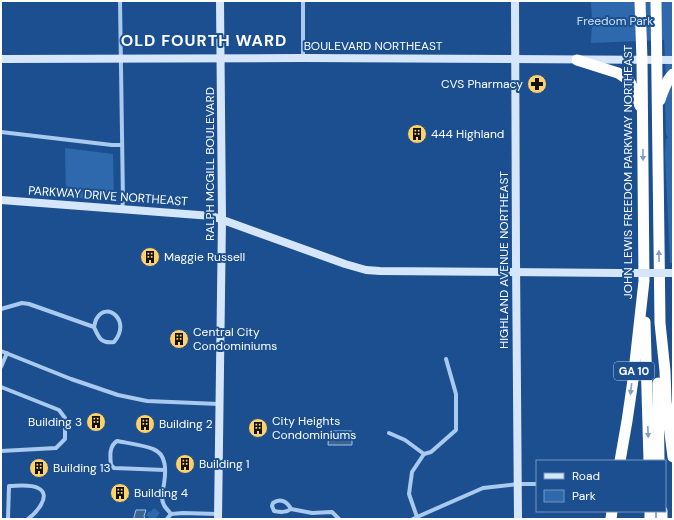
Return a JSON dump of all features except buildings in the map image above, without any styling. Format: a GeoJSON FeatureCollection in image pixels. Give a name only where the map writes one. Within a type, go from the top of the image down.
{"type":"FeatureCollection","features":[{"type":"Feature","properties":{"kind":"highway","name":"JOHN LEWIS FREEDOM PARKWAY NORTHEAST"},"geometry":{"type":"LineString","coordinates":[[620,460],[633,380],[644,281],[643,116],[640,1]]}},
{"type":"Feature","properties":{"kind":"highway","name":"GA 10"},"geometry":{"type":"LineString","coordinates":[[656,1],[660,323],[665,371],[666,401],[673,457]]}},
{"type":"Feature","properties":{"kind":"highway"},"geometry":{"type":"LineString","coordinates":[[578,60],[618,73],[627,79],[636,95],[643,116]]}},
{"type":"Feature","properties":{"kind":"highway"},"geometry":{"type":"LineString","coordinates":[[658,108],[670,77],[673,74]]}},
{"type":"Feature","properties":{"kind":"highway"},"geometry":{"type":"LineString","coordinates":[[644,281],[649,460]]}},
{"type":"Feature","properties":{"kind":"highway"},"geometry":{"type":"LineString","coordinates":[[659,460],[658,372],[660,323]]}},
{"type":"Feature","properties":{"kind":"main road","name":"RALPH MCGILL BOULEVARD"},"geometry":{"type":"LineString","coordinates":[[218,516],[222,219],[220,1]]}},
{"type":"Feature","properties":{"kind":"main road","name":"HIGHLAND AVENUE NORTHEAST"},"geometry":{"type":"LineString","coordinates":[[515,1],[518,519]]}},
{"type":"Feature","properties":{"kind":"main road","name":"BOULEVARD NORTHEAST"},"geometry":{"type":"LineString","coordinates":[[1,59],[303,58],[673,60]]}},
{"type":"Feature","properties":{"kind":"main road","name":"PARKWAY DRIVE NORTHEAST"},"geometry":{"type":"LineString","coordinates":[[1,200],[212,216],[345,264],[366,270],[673,273]]}},
{"type":"Feature","properties":{"kind":"street"},"geometry":{"type":"LineString","coordinates":[[120,1],[122,209]]}},
{"type":"Feature","properties":{"kind":"street"},"geometry":{"type":"LineString","coordinates":[[303,1],[303,58]]}},
{"type":"Feature","properties":{"kind":"street"},"geometry":{"type":"LineString","coordinates":[[1,132],[122,145]]}},
{"type":"Feature","properties":{"kind":"street"},"geometry":{"type":"LineString","coordinates":[[1,309],[22,303],[29,304],[94,327],[100,338],[104,342],[108,343],[114,342],[118,337],[120,324],[118,317],[113,313],[106,312],[101,313],[96,318],[94,327]]}},
{"type":"Feature","properties":{"kind":"street"},"geometry":{"type":"LineString","coordinates":[[1,351],[71,379],[118,395],[147,400],[220,404]]}},
{"type":"Feature","properties":{"kind":"street"},"geometry":{"type":"LineString","coordinates":[[1,367],[7,353]]}},
{"type":"Feature","properties":{"kind":"street"},"geometry":{"type":"LineString","coordinates":[[446,359],[456,394],[456,430],[431,452],[424,454],[412,472],[409,494],[416,518],[483,488],[518,484],[536,484]]}},
{"type":"Feature","properties":{"kind":"street"},"geometry":{"type":"LineString","coordinates":[[1,387],[58,410],[65,418],[65,438],[56,448],[1,451]]}},
{"type":"Feature","properties":{"kind":"street"},"geometry":{"type":"LineString","coordinates":[[389,433],[405,440],[424,454]]}},
{"type":"Feature","properties":{"kind":"street"},"geometry":{"type":"LineString","coordinates":[[165,470],[114,468],[110,465],[111,447],[117,441],[152,448],[164,457],[165,470],[164,484],[161,493],[163,504],[171,514]]}},
{"type":"Feature","properties":{"kind":"street"},"geometry":{"type":"LineString","coordinates":[[8,519],[9,486],[23,486],[37,488],[43,494],[44,499],[28,519]]}},
{"type":"Feature","properties":{"kind":"street"},"geometry":{"type":"LineString","coordinates":[[291,509],[312,513],[332,512],[339,519]]}},
{"type":"Feature","properties":{"kind":"street"},"geometry":{"type":"LineString","coordinates":[[167,519],[171,514],[183,513],[218,516]]}},
{"type":"Feature","properties":{"kind":"green space","name":"Freedom Park"},"geometry":{"type":"Polygon","coordinates":[[[591,1],[673,1],[673,263],[670,263],[665,154],[666,139],[668,138],[666,134],[665,99],[667,99],[664,40],[591,43],[591,1]]]}},
{"type":"Feature","properties":{"kind":"green space"},"geometry":{"type":"Polygon","coordinates":[[[65,148],[113,154],[114,200],[66,197],[65,148]]]}},
{"type":"Feature","properties":{"kind":"green space"},"geometry":{"type":"Polygon","coordinates":[[[154,508],[160,513],[155,519],[151,519],[146,515],[154,508]]]}},
{"type":"Feature","properties":{"kind":"shaded area"},"geometry":{"type":"Polygon","coordinates":[[[329,431],[352,431],[352,445],[328,445],[329,431]]]}},
{"type":"Feature","properties":{"kind":"shaded area"},"geometry":{"type":"Polygon","coordinates":[[[136,510],[146,510],[144,516],[145,519],[134,519],[136,510]]]}},
{"type":"Feature","properties":{"kind":"place","name":"CVS Pharmacy"},"geometry":{"type":"Point","coordinates":[537,84]}},
{"type":"Feature","properties":{"kind":"place","name":"444 Highland"},"geometry":{"type":"Point","coordinates":[417,134]}},
{"type":"Feature","properties":{"kind":"place","name":"Maggie Russell"},"geometry":{"type":"Point","coordinates":[150,257]}},
{"type":"Feature","properties":{"kind":"place","name":"Central City Condominiums"},"geometry":{"type":"Point","coordinates":[179,339]}},
{"type":"Feature","properties":{"kind":"place","name":"Building 3"},"geometry":{"type":"Point","coordinates":[96,422]}},
{"type":"Feature","properties":{"kind":"place","name":"Building 2"},"geometry":{"type":"Point","coordinates":[145,424]}},
{"type":"Feature","properties":{"kind":"place","name":"City Heights Condominiums"},"geometry":{"type":"Point","coordinates":[258,428]}},
{"type":"Feature","properties":{"kind":"place","name":"Building 1"},"geometry":{"type":"Point","coordinates":[185,464]}},
{"type":"Feature","properties":{"kind":"place","name":"Building 13"},"geometry":{"type":"Point","coordinates":[39,468]}},
{"type":"Feature","properties":{"kind":"place","name":"Building 4"},"geometry":{"type":"Point","coordinates":[120,493]}},
{"type":"Feature","properties":{"kind":"district","name":"OLD FOURTH WARD"},"geometry":{"type":"Point","coordinates":[204,40]}}]}
